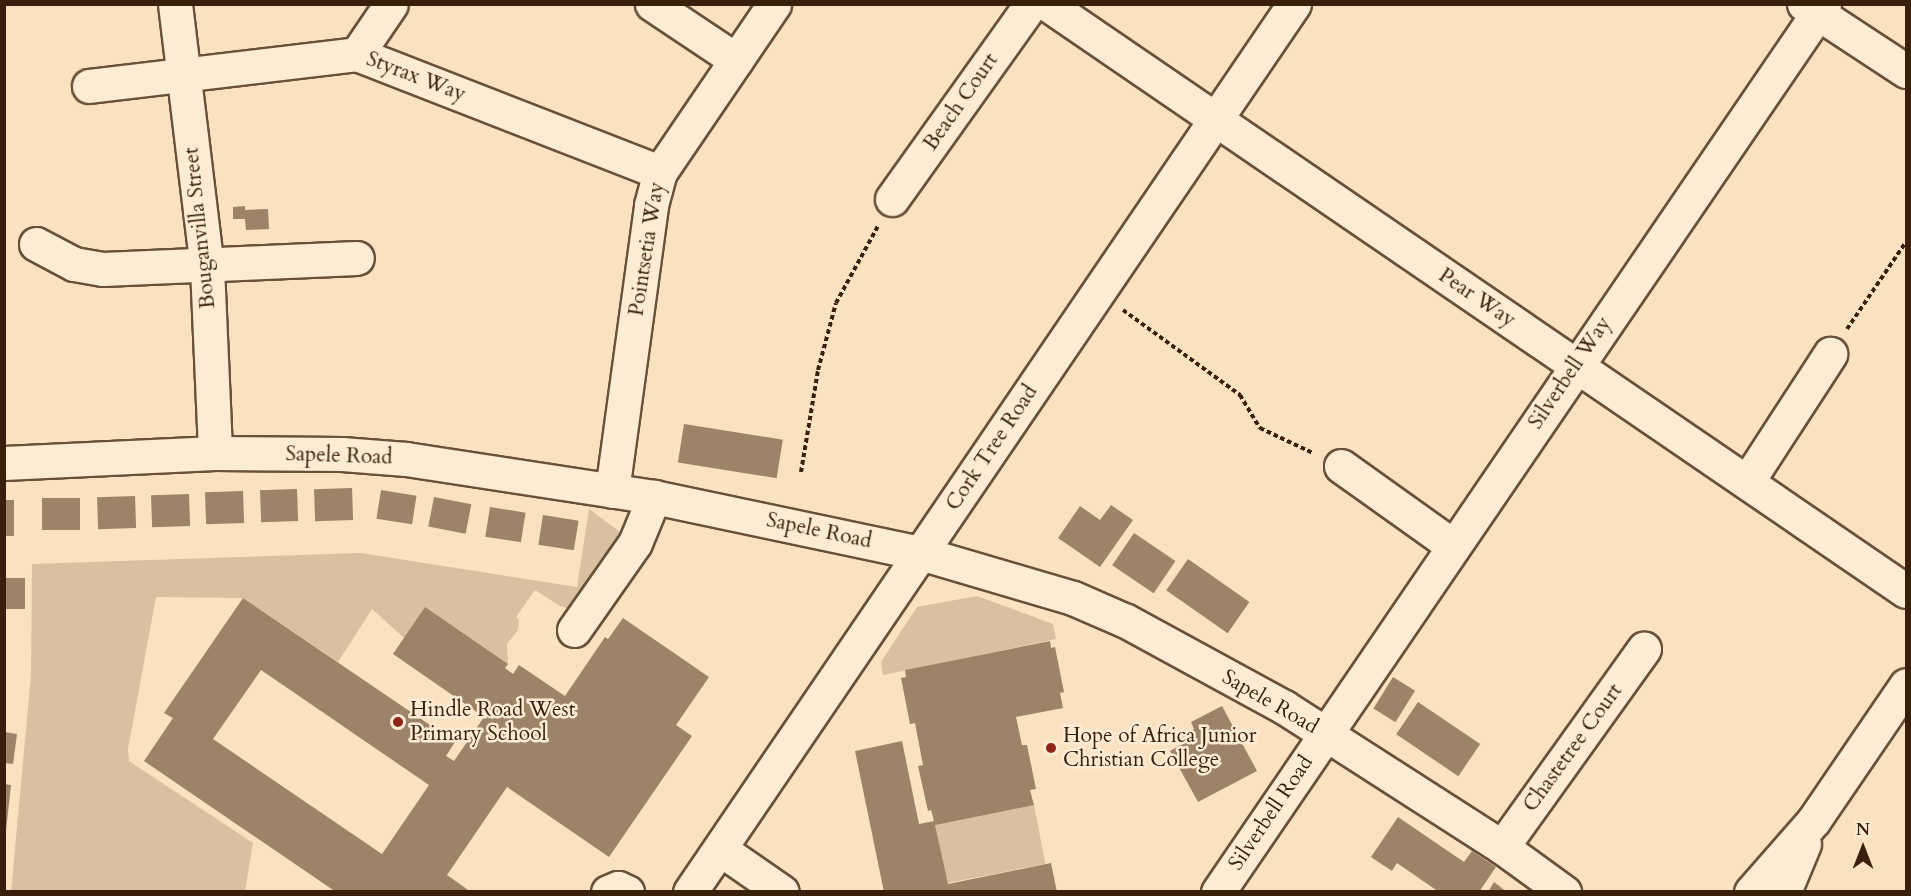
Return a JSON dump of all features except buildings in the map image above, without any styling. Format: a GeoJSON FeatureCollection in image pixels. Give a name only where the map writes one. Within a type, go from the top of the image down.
{"type":"FeatureCollection","features":[{"type":"Feature","properties":{"kind":"street","name":"Bouganvilla Street"},"geometry":{"type":"LineString","coordinates":[[175,4],[207,267],[215,453]]}},
{"type":"Feature","properties":{"kind":"street"},"geometry":{"type":"LineString","coordinates":[[357,54],[390,4]]}},
{"type":"Feature","properties":{"kind":"street"},"geometry":{"type":"LineString","coordinates":[[652,4],[736,60]]}},
{"type":"Feature","properties":{"kind":"street","name":"Pointsetia Way"},"geometry":{"type":"LineString","coordinates":[[612,491],[651,205],[660,172],[774,4]]}},
{"type":"Feature","properties":{"kind":"street","name":"Beach Court"},"geometry":{"type":"LineString","coordinates":[[892,200],[1031,4]]}},
{"type":"Feature","properties":{"kind":"street","name":"Pear Way"},"geometry":{"type":"LineString","coordinates":[[1047,4],[1906,591]]}},
{"type":"Feature","properties":{"kind":"street","name":"Cork Tree Road"},"geometry":{"type":"LineString","coordinates":[[690,891],[1294,4]]}},
{"type":"Feature","properties":{"kind":"street"},"geometry":{"type":"LineString","coordinates":[[1815,8],[1906,71]]}},
{"type":"Feature","properties":{"kind":"street","name":"Silverbell Way"},"geometry":{"type":"LineString","coordinates":[[1325,734],[1815,8]]}},
{"type":"Feature","properties":{"kind":"street","name":"Styrax Way"},"geometry":{"type":"LineString","coordinates":[[89,86],[357,54],[660,172]]}},
{"type":"Feature","properties":{"kind":"street"},"geometry":{"type":"LineString","coordinates":[[36,244],[88,268],[207,267],[357,258]]}},
{"type":"Feature","properties":{"kind":"street"},"geometry":{"type":"LineString","coordinates":[[1747,483],[1830,354]]}},
{"type":"Feature","properties":{"kind":"street","name":"Sapele Road"},"geometry":{"type":"LineString","coordinates":[[4,463],[215,453],[342,454],[406,459],[654,497],[920,554],[1073,598],[1126,621],[1284,707],[1566,888]]}},
{"type":"Feature","properties":{"kind":"street"},"geometry":{"type":"LineString","coordinates":[[1341,466],[1453,546]]}},
{"type":"Feature","properties":{"kind":"street"},"geometry":{"type":"LineString","coordinates":[[574,630],[635,543],[654,497]]}},
{"type":"Feature","properties":{"kind":"street","name":"Chastetree Court"},"geometry":{"type":"LineString","coordinates":[[1502,847],[1644,648]]}},
{"type":"Feature","properties":{"kind":"street"},"geometry":{"type":"LineString","coordinates":[[1751,891],[1814,820],[1906,685]]}},
{"type":"Feature","properties":{"kind":"street","name":"Silverbell Road"},"geometry":{"type":"LineString","coordinates":[[1218,891],[1325,734]]}},
{"type":"Feature","properties":{"kind":"street"},"geometry":{"type":"LineString","coordinates":[[1784,891],[1814,820]]}},
{"type":"Feature","properties":{"kind":"street"},"geometry":{"type":"LineString","coordinates":[[720,849],[782,891]]}},
{"type":"Feature","properties":{"kind":"street"},"geometry":{"type":"LineString","coordinates":[[608,891],[618,888],[627,891]]}},
{"type":"Feature","properties":{"kind":"path"},"geometry":{"type":"LineString","coordinates":[[801,472],[818,370],[836,303],[892,200]]}},
{"type":"Feature","properties":{"kind":"path"},"geometry":{"type":"LineString","coordinates":[[1830,354],[1906,242]]}},
{"type":"Feature","properties":{"kind":"path"},"geometry":{"type":"LineString","coordinates":[[1099,291],[1240,395],[1260,428],[1341,466]]}},
{"type":"Feature","properties":{"kind":"shaded area"},"geometry":{"type":"Polygon","coordinates":[[[589,509],[623,534],[574,605],[567,608],[560,606],[535,590],[516,617],[519,620],[518,630],[507,644],[508,664],[425,608],[404,638],[372,609],[338,662],[243,598],[156,597],[128,749],[129,761],[253,843],[245,891],[11,892],[31,675],[32,564],[361,553],[577,587],[589,509]]]}},
{"type":"Feature","properties":{"kind":"shaded area"},"geometry":{"type":"Polygon","coordinates":[[[977,596],[1053,624],[1056,639],[883,675],[881,662],[917,607],[977,596]]]}},
{"type":"Feature","properties":{"kind":"shaded area"},"geometry":{"type":"Polygon","coordinates":[[[1034,805],[1045,864],[946,883],[935,824],[1034,805]]]}},
{"type":"Feature","properties":{"kind":"place","name":"Hindle Road West Primary School"},"geometry":{"type":"Point","coordinates":[398,722]}},
{"type":"Feature","properties":{"kind":"place","name":"Hope of Africa Junior Christian College"},"geometry":{"type":"Point","coordinates":[1051,748]}}]}
